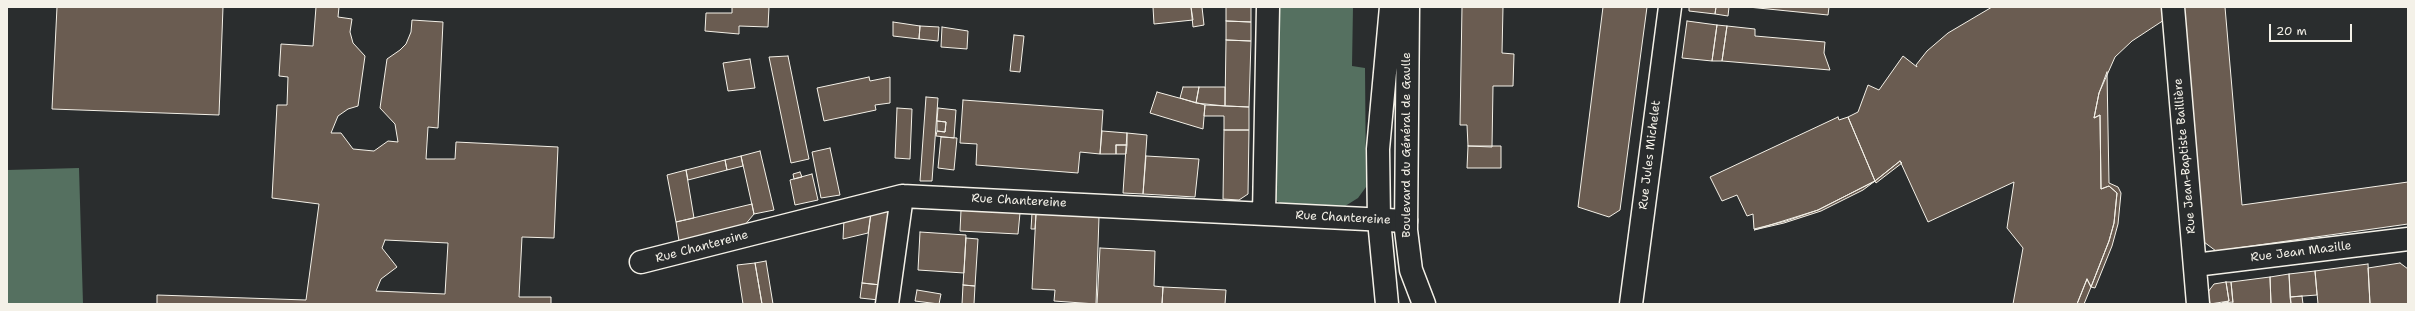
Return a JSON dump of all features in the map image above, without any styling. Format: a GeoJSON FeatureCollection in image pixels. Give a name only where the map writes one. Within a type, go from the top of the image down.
{"type":"FeatureCollection","features":[{"type":"Feature","properties":{"kind":"street"},"geometry":{"type":"LineString","coordinates":[[1264,214],[1268,7]]}},
{"type":"Feature","properties":{"kind":"street"},"geometry":{"type":"LineString","coordinates":[[1387,304],[1382,266],[1379,220],[1379,119],[1391,7]]}},
{"type":"Feature","properties":{"kind":"street","name":"Boulevard du Général de Gaulle"},"geometry":{"type":"LineString","coordinates":[[1408,7],[1406,221],[1411,270],[1424,304]]}},
{"type":"Feature","properties":{"kind":"street","name":"Rue Jules Michelet"},"geometry":{"type":"LineString","coordinates":[[1631,304],[1670,7]]}},
{"type":"Feature","properties":{"kind":"street","name":"Rue Jean-Baptiste Baillière"},"geometry":{"type":"LineString","coordinates":[[2173,7],[2198,304]]}},
{"type":"Feature","properties":{"kind":"street"},"geometry":{"type":"LineString","coordinates":[[887,304],[902,196]]}},
{"type":"Feature","properties":{"kind":"street","name":"Rue Chantereine"},"geometry":{"type":"LineString","coordinates":[[641,262],[902,196],[1406,221]]}},
{"type":"Feature","properties":{"kind":"street","name":"Rue Jean Mazille"},"geometry":{"type":"LineString","coordinates":[[2195,265],[2408,239]]}},
{"type":"Feature","properties":{"kind":"street"},"geometry":{"type":"LineString","coordinates":[[1373,304],[1382,266]]}},
{"type":"Feature","properties":{"kind":"green space"},"geometry":{"type":"Polygon","coordinates":[[[1280,7],[1353,7],[1352,66],[1365,68],[1366,187],[1358,198],[1342,208],[1281,204],[1276,200],[1280,7]]]}},
{"type":"Feature","properties":{"kind":"green space"},"geometry":{"type":"Polygon","coordinates":[[[79,168],[83,304],[7,304],[7,170],[79,168]]]}},
{"type":"Feature","properties":{"kind":"building"},"geometry":{"type":"Polygon","coordinates":[[[57,7],[223,7],[219,115],[52,109],[57,7]]]}},
{"type":"Feature","properties":{"kind":"building"},"geometry":{"type":"Polygon","coordinates":[[[316,7],[339,7],[338,17],[352,19],[350,32],[353,43],[365,56],[358,106],[348,109],[338,116],[331,133],[341,133],[353,149],[374,151],[388,141],[398,142],[395,124],[380,108],[387,59],[406,44],[411,32],[412,20],[443,22],[438,128],[428,127],[426,159],[455,159],[456,142],[558,147],[554,238],[522,237],[519,297],[551,297],[551,304],[157,304],[157,295],[306,300],[319,204],[272,198],[277,105],[287,105],[288,77],[279,76],[281,44],[313,46],[316,7]],[[385,240],[382,248],[397,267],[381,279],[376,291],[445,294],[448,243],[385,240]]]}},
{"type":"Feature","properties":{"kind":"building"},"geometry":{"type":"Polygon","coordinates":[[[732,7],[769,7],[768,27],[739,26],[739,34],[705,31],[706,13],[732,13],[732,7]]]}},
{"type":"Feature","properties":{"kind":"building"},"geometry":{"type":"Polygon","coordinates":[[[1153,7],[1191,7],[1193,20],[1154,24],[1153,7]]]}},
{"type":"Feature","properties":{"kind":"building"},"geometry":{"type":"Polygon","coordinates":[[[1191,7],[1202,7],[1204,25],[1193,27],[1191,7]]]}},
{"type":"Feature","properties":{"kind":"building"},"geometry":{"type":"Polygon","coordinates":[[[1226,7],[1251,7],[1251,22],[1226,21],[1226,7]]]}},
{"type":"Feature","properties":{"kind":"building"},"geometry":{"type":"Polygon","coordinates":[[[1462,7],[1503,7],[1502,53],[1514,54],[1513,86],[1493,86],[1492,147],[1468,146],[1467,125],[1460,125],[1462,7]]]}},
{"type":"Feature","properties":{"kind":"building"},"geometry":{"type":"Polygon","coordinates":[[[1603,7],[1647,7],[1620,210],[1609,217],[1578,207],[1603,7]]]}},
{"type":"Feature","properties":{"kind":"building"},"geometry":{"type":"Polygon","coordinates":[[[1689,7],[1716,7],[1715,14],[1689,11],[1689,7]]]}},
{"type":"Feature","properties":{"kind":"building"},"geometry":{"type":"Polygon","coordinates":[[[1716,7],[1729,7],[1728,16],[1715,14],[1716,7]]]}},
{"type":"Feature","properties":{"kind":"building"},"geometry":{"type":"Polygon","coordinates":[[[1748,7],[1829,7],[1828,15],[1748,7]]]}},
{"type":"Feature","properties":{"kind":"building"},"geometry":{"type":"Polygon","coordinates":[[[1992,7],[2163,7],[2164,20],[2132,41],[2115,57],[2099,93],[2094,118],[2100,115],[2101,189],[2109,186],[2117,193],[2114,223],[2109,241],[2091,287],[2087,279],[2077,304],[2013,304],[2023,248],[2007,228],[2014,182],[1928,222],[1900,161],[1875,181],[1848,117],[1858,112],[1868,85],[1879,90],[1903,56],[1917,67],[1916,65],[1927,51],[1948,33],[1992,7]]]}},
{"type":"Feature","properties":{"kind":"building"},"geometry":{"type":"Polygon","coordinates":[[[2183,7],[2225,7],[2242,205],[2408,182],[2408,224],[2216,251],[2204,242],[2183,7]]]}},
{"type":"Feature","properties":{"kind":"building"},"geometry":{"type":"Polygon","coordinates":[[[1226,21],[1251,22],[1251,41],[1226,40],[1226,21]]]}},
{"type":"Feature","properties":{"kind":"building"},"geometry":{"type":"Polygon","coordinates":[[[1687,21],[1717,25],[1712,61],[1682,58],[1687,21]]]}},
{"type":"Feature","properties":{"kind":"building"},"geometry":{"type":"Polygon","coordinates":[[[893,22],[920,26],[919,39],[893,36],[893,22]]]}},
{"type":"Feature","properties":{"kind":"building"},"geometry":{"type":"Polygon","coordinates":[[[1717,25],[1727,26],[1722,61],[1712,61],[1717,25]]]}},
{"type":"Feature","properties":{"kind":"building"},"geometry":{"type":"Polygon","coordinates":[[[920,26],[939,27],[938,41],[919,39],[920,26]]]}},
{"type":"Feature","properties":{"kind":"building"},"geometry":{"type":"Polygon","coordinates":[[[1727,26],[1755,29],[1755,36],[1825,42],[1824,53],[1830,70],[1722,61],[1727,26]]]}},
{"type":"Feature","properties":{"kind":"building"},"geometry":{"type":"Polygon","coordinates":[[[942,27],[968,31],[967,49],[941,47],[942,27]]]}},
{"type":"Feature","properties":{"kind":"building"},"geometry":{"type":"Polygon","coordinates":[[[1014,35],[1024,36],[1020,72],[1010,71],[1014,35]]]}},
{"type":"Feature","properties":{"kind":"building"},"geometry":{"type":"Polygon","coordinates":[[[1226,40],[1251,41],[1249,107],[1225,106],[1226,40]]]}},
{"type":"Feature","properties":{"kind":"building"},"geometry":{"type":"Polygon","coordinates":[[[788,56],[809,159],[791,163],[769,57],[788,56]]]}},
{"type":"Feature","properties":{"kind":"building"},"geometry":{"type":"Polygon","coordinates":[[[750,59],[755,88],[728,91],[723,63],[750,59]]]}},
{"type":"Feature","properties":{"kind":"building"},"geometry":{"type":"Polygon","coordinates":[[[2107,72],[2109,183],[2118,187],[2121,193],[2118,224],[2112,246],[2095,288],[2091,287],[2109,241],[2114,223],[2117,193],[2109,186],[2101,189],[2100,115],[2094,118],[2099,93],[2107,72]]]}},
{"type":"Feature","properties":{"kind":"building"},"geometry":{"type":"Polygon","coordinates":[[[869,77],[870,81],[890,77],[890,103],[875,105],[876,110],[824,121],[817,88],[869,77]]]}},
{"type":"Feature","properties":{"kind":"building"},"geometry":{"type":"Polygon","coordinates":[[[1183,87],[1199,87],[1196,103],[1180,98],[1183,87]]]}},
{"type":"Feature","properties":{"kind":"building"},"geometry":{"type":"Polygon","coordinates":[[[1199,87],[1225,87],[1225,106],[1196,103],[1199,87]]]}},
{"type":"Feature","properties":{"kind":"building"},"geometry":{"type":"Polygon","coordinates":[[[1157,92],[1205,105],[1203,129],[1150,113],[1157,92]]]}},
{"type":"Feature","properties":{"kind":"building"},"geometry":{"type":"Polygon","coordinates":[[[926,97],[938,98],[932,181],[920,181],[926,97]]]}},
{"type":"Feature","properties":{"kind":"building"},"geometry":{"type":"Polygon","coordinates":[[[963,100],[1103,110],[1100,154],[1080,152],[1078,173],[976,165],[977,144],[960,143],[963,100]]]}},
{"type":"Feature","properties":{"kind":"building"},"geometry":{"type":"Polygon","coordinates":[[[1205,105],[1249,107],[1249,130],[1224,130],[1224,116],[1204,116],[1205,105]]]}},
{"type":"Feature","properties":{"kind":"building"},"geometry":{"type":"Polygon","coordinates":[[[897,108],[912,109],[910,159],[895,158],[897,108]]]}},
{"type":"Feature","properties":{"kind":"building"},"geometry":{"type":"Polygon","coordinates":[[[938,108],[956,110],[954,138],[936,136],[937,131],[945,132],[946,122],[937,121],[938,108]]]}},
{"type":"Feature","properties":{"kind":"building"},"geometry":{"type":"Polygon","coordinates":[[[1838,117],[1839,120],[1848,117],[1875,181],[1818,210],[1786,221],[1754,229],[1753,214],[1747,216],[1737,195],[1722,201],[1710,177],[1838,117]]]}},
{"type":"Feature","properties":{"kind":"building"},"geometry":{"type":"Polygon","coordinates":[[[937,121],[946,122],[945,132],[937,131],[937,121]]]}},
{"type":"Feature","properties":{"kind":"building"},"geometry":{"type":"Polygon","coordinates":[[[1224,130],[1249,130],[1248,194],[1239,200],[1223,199],[1224,130]]]}},
{"type":"Feature","properties":{"kind":"building"},"geometry":{"type":"Polygon","coordinates":[[[1102,131],[1127,133],[1127,145],[1116,145],[1116,154],[1100,154],[1102,131]]]}},
{"type":"Feature","properties":{"kind":"building"},"geometry":{"type":"Polygon","coordinates":[[[1127,133],[1147,135],[1143,194],[1123,193],[1127,133]]]}},
{"type":"Feature","properties":{"kind":"building"},"geometry":{"type":"Polygon","coordinates":[[[941,137],[957,138],[954,170],[938,168],[941,137]]]}},
{"type":"Feature","properties":{"kind":"building"},"geometry":{"type":"Polygon","coordinates":[[[1116,145],[1127,145],[1126,154],[1116,154],[1116,145]]]}},
{"type":"Feature","properties":{"kind":"building"},"geometry":{"type":"Polygon","coordinates":[[[1468,146],[1501,146],[1501,168],[1467,168],[1468,146]]]}},
{"type":"Feature","properties":{"kind":"building"},"geometry":{"type":"Polygon","coordinates":[[[830,148],[840,195],[821,198],[812,152],[830,148]]]}},
{"type":"Feature","properties":{"kind":"building"},"geometry":{"type":"Polygon","coordinates":[[[760,151],[774,210],[754,214],[741,156],[760,151]]]}},
{"type":"Feature","properties":{"kind":"building"},"geometry":{"type":"Polygon","coordinates":[[[741,156],[743,166],[727,170],[725,160],[741,156]]]}},
{"type":"Feature","properties":{"kind":"building"},"geometry":{"type":"Polygon","coordinates":[[[1146,156],[1199,159],[1195,197],[1143,194],[1146,156]]]}},
{"type":"Feature","properties":{"kind":"building"},"geometry":{"type":"Polygon","coordinates":[[[725,160],[727,170],[688,180],[686,170],[725,160]]]}},
{"type":"Feature","properties":{"kind":"building"},"geometry":{"type":"Polygon","coordinates":[[[1900,161],[1902,163],[1876,183],[1875,181],[1900,161]]]}},
{"type":"Feature","properties":{"kind":"building"},"geometry":{"type":"Polygon","coordinates":[[[686,170],[694,218],[676,222],[667,175],[686,170]]]}},
{"type":"Feature","properties":{"kind":"building"},"geometry":{"type":"Polygon","coordinates":[[[800,172],[802,177],[794,179],[793,174],[800,172]]]}},
{"type":"Feature","properties":{"kind":"building"},"geometry":{"type":"Polygon","coordinates":[[[812,174],[818,200],[795,205],[790,180],[812,174]]]}},
{"type":"Feature","properties":{"kind":"building"},"geometry":{"type":"Polygon","coordinates":[[[1875,181],[1863,190],[1821,211],[1784,223],[1754,230],[1818,210],[1875,181]]]}},
{"type":"Feature","properties":{"kind":"building"},"geometry":{"type":"Polygon","coordinates":[[[752,204],[754,214],[744,226],[679,241],[676,222],[752,204]]]}},
{"type":"Feature","properties":{"kind":"building"},"geometry":{"type":"Polygon","coordinates":[[[885,209],[891,213],[881,285],[862,283],[871,213],[885,209]]]}},
{"type":"Feature","properties":{"kind":"building"},"geometry":{"type":"Polygon","coordinates":[[[961,210],[1020,213],[1018,234],[960,231],[961,210]]]}},
{"type":"Feature","properties":{"kind":"building"},"geometry":{"type":"Polygon","coordinates":[[[871,213],[868,233],[843,239],[844,219],[871,213]]]}},
{"type":"Feature","properties":{"kind":"building"},"geometry":{"type":"Polygon","coordinates":[[[1032,213],[1036,214],[1035,229],[1031,229],[1032,213]]]}},
{"type":"Feature","properties":{"kind":"building"},"geometry":{"type":"Polygon","coordinates":[[[1036,214],[1099,217],[1096,304],[1054,301],[1055,290],[1032,289],[1036,214]]]}},
{"type":"Feature","properties":{"kind":"building"},"geometry":{"type":"Polygon","coordinates":[[[920,232],[966,235],[964,273],[918,270],[920,232]]]}},
{"type":"Feature","properties":{"kind":"building"},"geometry":{"type":"Polygon","coordinates":[[[966,238],[978,239],[975,286],[963,285],[966,238]]]}},
{"type":"Feature","properties":{"kind":"building"},"geometry":{"type":"Polygon","coordinates":[[[1100,248],[1155,251],[1154,286],[1163,287],[1162,304],[1097,304],[1100,248]]]}},
{"type":"Feature","properties":{"kind":"building"},"geometry":{"type":"Polygon","coordinates":[[[766,261],[773,304],[762,304],[755,263],[766,261]]]}},
{"type":"Feature","properties":{"kind":"building"},"geometry":{"type":"Polygon","coordinates":[[[755,263],[762,304],[743,304],[737,265],[755,263]]]}},
{"type":"Feature","properties":{"kind":"building"},"geometry":{"type":"Polygon","coordinates":[[[2400,263],[2408,269],[2408,304],[2370,304],[2368,268],[2400,263]]]}},
{"type":"Feature","properties":{"kind":"building"},"geometry":{"type":"Polygon","coordinates":[[[2368,264],[2370,304],[2318,304],[2315,271],[2368,264]]]}},
{"type":"Feature","properties":{"kind":"building"},"geometry":{"type":"Polygon","coordinates":[[[2315,271],[2317,295],[2290,297],[2289,274],[2315,271]]]}},
{"type":"Feature","properties":{"kind":"building"},"geometry":{"type":"Polygon","coordinates":[[[2289,274],[2291,304],[2271,304],[2270,277],[2289,274]]]}},
{"type":"Feature","properties":{"kind":"building"},"geometry":{"type":"Polygon","coordinates":[[[2270,277],[2271,304],[2233,304],[2231,282],[2270,277]]]}},
{"type":"Feature","properties":{"kind":"building"},"geometry":{"type":"Polygon","coordinates":[[[2087,279],[2091,287],[2084,304],[2077,304],[2087,279]]]}},
{"type":"Feature","properties":{"kind":"building"},"geometry":{"type":"Polygon","coordinates":[[[2226,282],[2229,301],[2210,304],[2208,292],[2214,284],[2226,282]]]}},
{"type":"Feature","properties":{"kind":"building"},"geometry":{"type":"Polygon","coordinates":[[[2226,282],[2231,282],[2233,302],[2222,303],[2229,301],[2226,282]]]}},
{"type":"Feature","properties":{"kind":"building"},"geometry":{"type":"Polygon","coordinates":[[[862,283],[881,285],[879,300],[860,298],[862,283]]]}},
{"type":"Feature","properties":{"kind":"building"},"geometry":{"type":"Polygon","coordinates":[[[963,285],[975,286],[974,304],[962,304],[963,285]]]}},
{"type":"Feature","properties":{"kind":"building"},"geometry":{"type":"Polygon","coordinates":[[[1163,287],[1226,290],[1225,304],[1162,304],[1163,287]]]}},
{"type":"Feature","properties":{"kind":"building"},"geometry":{"type":"Polygon","coordinates":[[[917,290],[941,294],[939,304],[915,301],[917,290]]]}},
{"type":"Feature","properties":{"kind":"building"},"geometry":{"type":"Polygon","coordinates":[[[2302,296],[2303,304],[2291,304],[2290,297],[2302,296]]]}}]}
